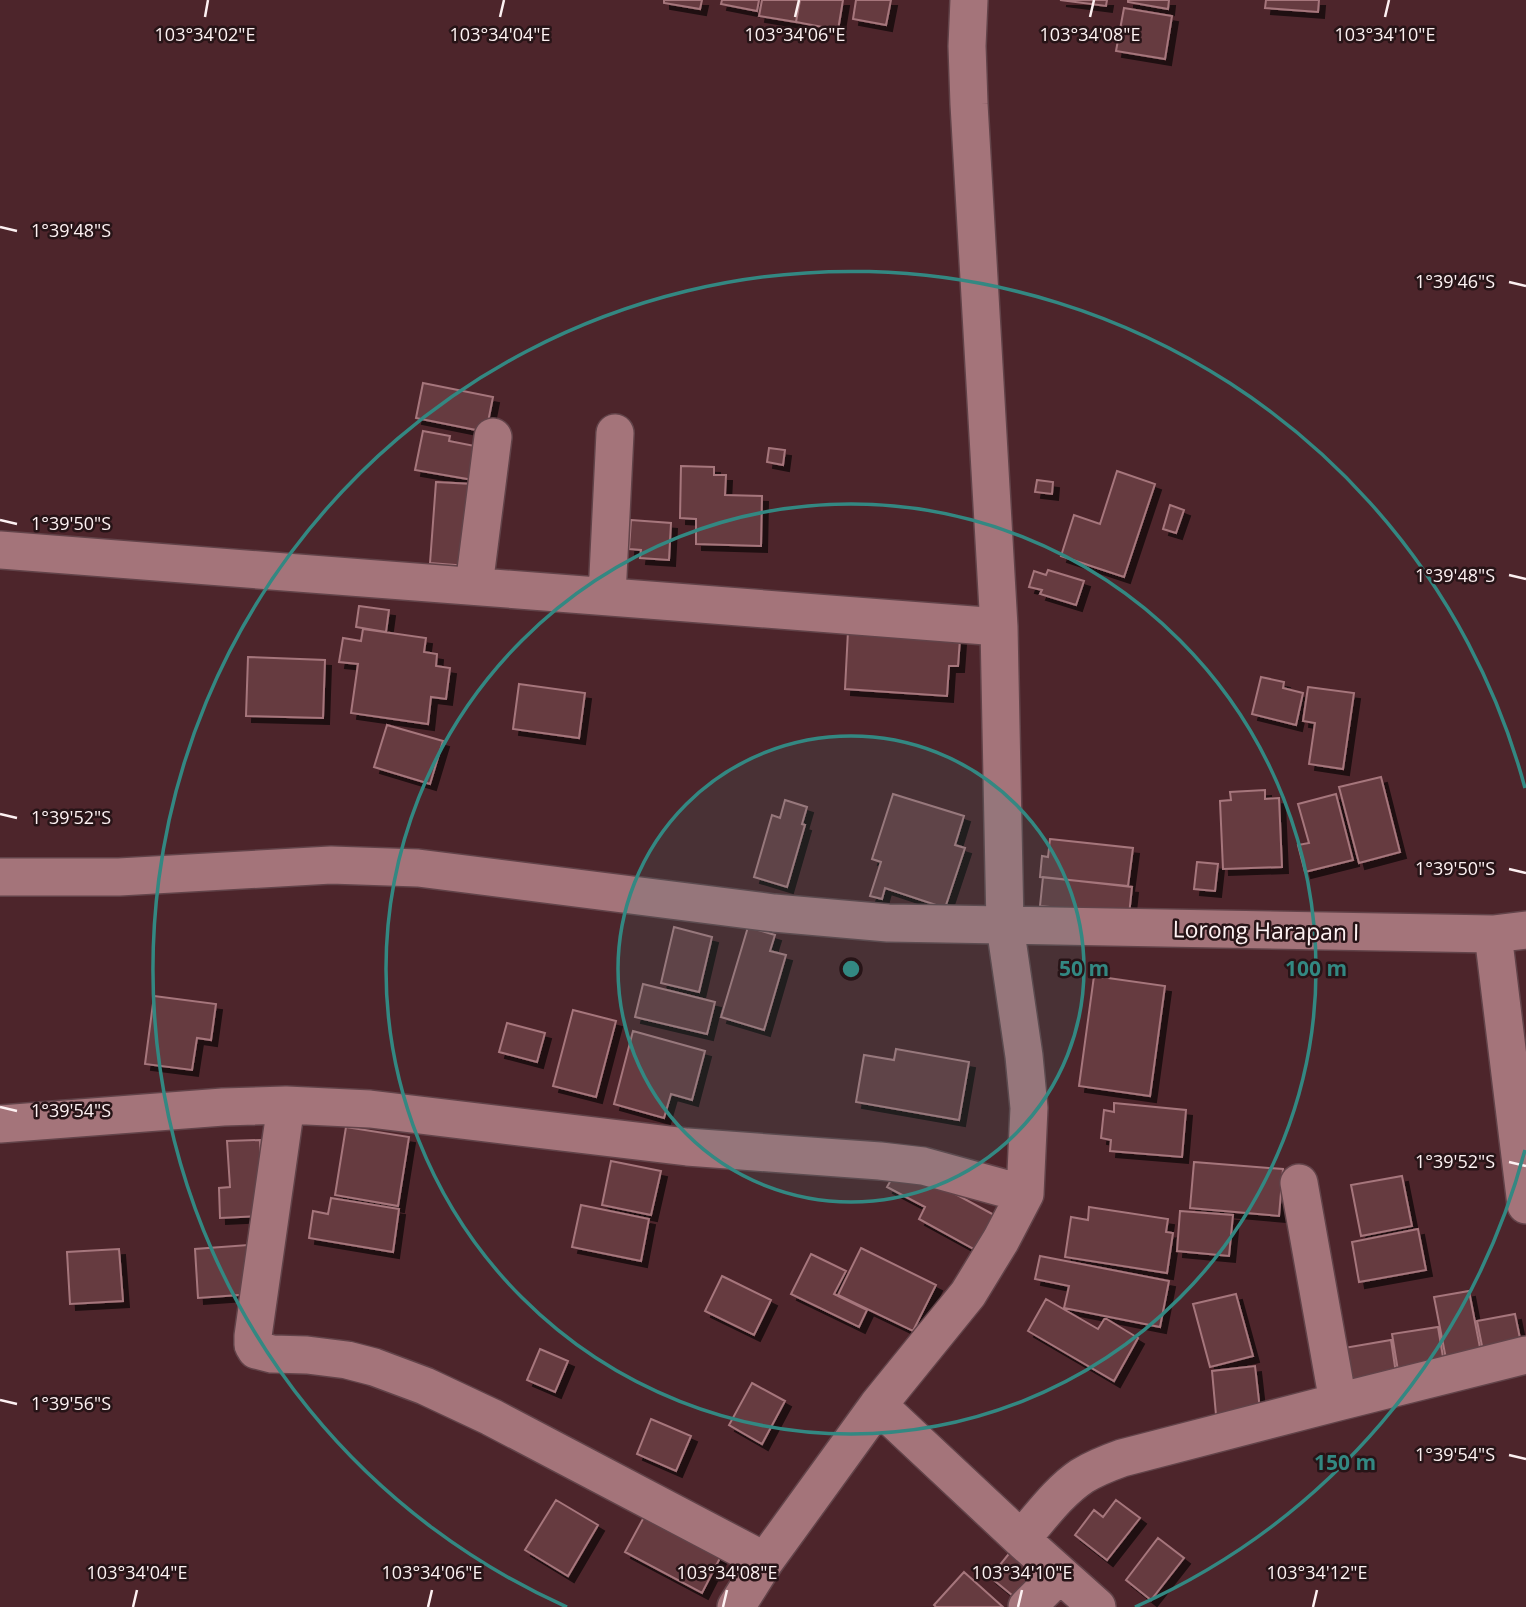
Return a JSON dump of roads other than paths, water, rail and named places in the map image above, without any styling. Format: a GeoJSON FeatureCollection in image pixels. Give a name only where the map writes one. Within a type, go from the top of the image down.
{"type":"FeatureCollection","features":[{"type":"Feature","properties":{"kind":"street"},"geometry":{"type":"LineString","coordinates":[[736,1607],[765,1561],[878,1405],[968,1294],[1002,1240],[1025,1194],[1029,1108],[1005,926],[999,627],[969,104],[969,0]]}},
{"type":"Feature","properties":{"kind":"street"},"geometry":{"type":"LineString","coordinates":[[607,596],[615,433]]}},
{"type":"Feature","properties":{"kind":"street"},"geometry":{"type":"LineString","coordinates":[[474,586],[493,437]]}},
{"type":"Feature","properties":{"kind":"street"},"geometry":{"type":"LineString","coordinates":[[0,550],[999,627]]}},
{"type":"Feature","properties":{"kind":"street","name":"Lorong Harapan I"},"geometry":{"type":"LineString","coordinates":[[0,877],[118,877],[331,865],[418,868],[774,913],[888,923],[1509,932]]}},
{"type":"Feature","properties":{"kind":"street"},"geometry":{"type":"LineString","coordinates":[[1509,932],[1526,1205]]}},
{"type":"Feature","properties":{"kind":"street"},"geometry":{"type":"LineString","coordinates":[[0,1124],[223,1107],[286,1105],[370,1109],[687,1147],[880,1161],[923,1167],[1025,1194]]}},
{"type":"Feature","properties":{"kind":"street"},"geometry":{"type":"LineString","coordinates":[[286,1105],[253,1336],[256,1350],[272,1354],[347,1360],[425,1386],[503,1423],[765,1561]]}},
{"type":"Feature","properties":{"kind":"street"},"geometry":{"type":"LineString","coordinates":[[1299,1184],[1338,1402]]}},
{"type":"Feature","properties":{"kind":"street"},"geometry":{"type":"LineString","coordinates":[[1021,1539],[1080,1478],[1122,1458],[1526,1355]]}},
{"type":"Feature","properties":{"kind":"street"},"geometry":{"type":"LineString","coordinates":[[878,1405],[1097,1607]]}},
{"type":"Feature","properties":{"kind":"street"},"geometry":{"type":"LineString","coordinates":[[1027,1607],[1060,1574]]}}]}
